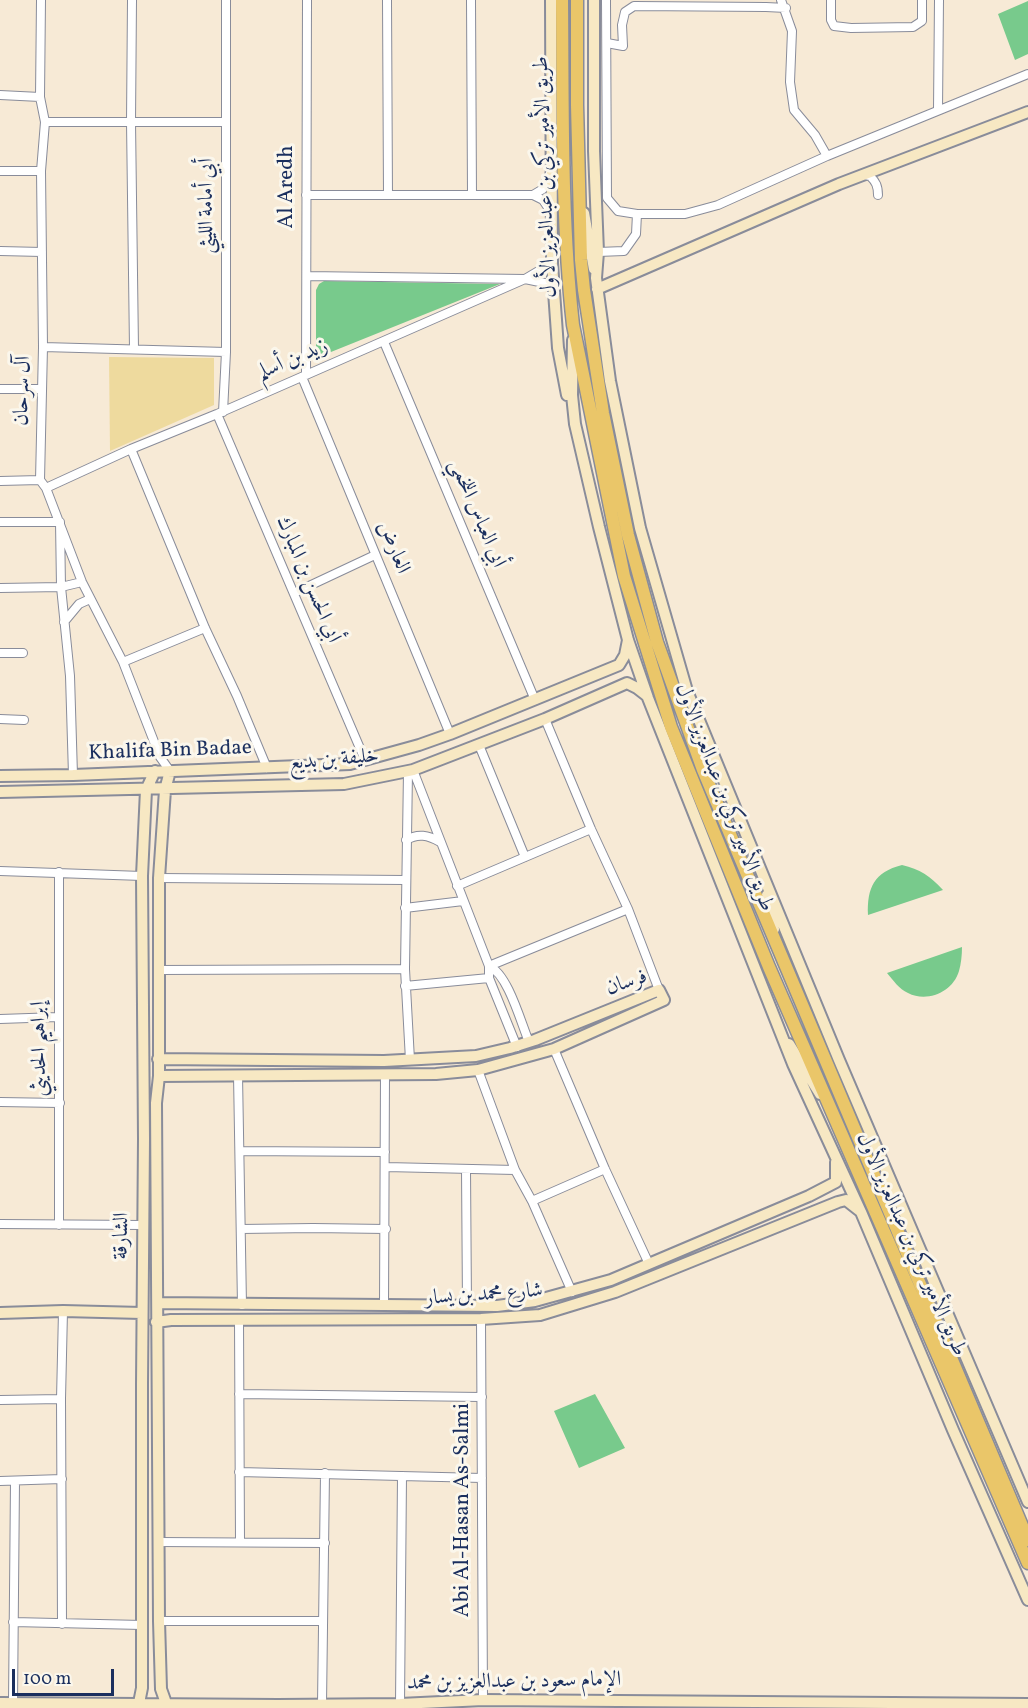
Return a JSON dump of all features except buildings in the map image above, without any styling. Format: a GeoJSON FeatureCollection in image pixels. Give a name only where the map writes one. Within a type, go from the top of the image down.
{"type":"FeatureCollection","features":[{"type":"Feature","properties":{"kind":"main road","name":"طريق الأمير تركي بن عبدالعزيز الأول"},"geometry":{"type":"LineString","coordinates":[[562,0],[565,231],[573,325],[624,576],[671,727],[702,804],[828,1105],[1028,1563]]}},
{"type":"Feature","properties":{"kind":"main road","name":"طريق الأمير تركي بن عبدالعزيز الأول"},"geometry":{"type":"LineString","coordinates":[[577,0],[578,171],[584,290],[603,413],[628,535],[657,642],[703,770],[1028,1540]]}},
{"type":"Feature","properties":{"kind":"street","name":"آل سرحان"},"geometry":{"type":"LineString","coordinates":[[40,0],[40,97],[45,122],[41,171],[43,347],[40,480]]}},
{"type":"Feature","properties":{"kind":"street"},"geometry":{"type":"LineString","coordinates":[[132,0],[134,349]]}},
{"type":"Feature","properties":{"kind":"street","name":"أبي أمامة الليثي"},"geometry":{"type":"LineString","coordinates":[[220,413],[226,352],[226,0]]}},
{"type":"Feature","properties":{"kind":"street","name":"Al Aredh"},"geometry":{"type":"LineString","coordinates":[[304,376],[307,276],[307,0]]}},
{"type":"Feature","properties":{"kind":"street"},"geometry":{"type":"LineString","coordinates":[[387,0],[388,195]]}},
{"type":"Feature","properties":{"kind":"street"},"geometry":{"type":"LineString","coordinates":[[471,0],[472,195]]}},
{"type":"Feature","properties":{"kind":"street"},"geometry":{"type":"LineString","coordinates":[[551,0],[552,263],[558,348],[569,403],[628,640],[648,698],[779,1029],[861,1212],[1028,1600]]}},
{"type":"Feature","properties":{"kind":"street"},"geometry":{"type":"LineString","coordinates":[[594,0],[594,171],[598,252],[597,283]]}},
{"type":"Feature","properties":{"kind":"street"},"geometry":{"type":"LineString","coordinates":[[606,0],[607,198],[618,211],[637,214],[685,214],[718,205],[827,156],[1028,74]]}},
{"type":"Feature","properties":{"kind":"street"},"geometry":{"type":"LineString","coordinates":[[781,0],[792,31],[790,82],[794,110],[815,135],[827,156]]}},
{"type":"Feature","properties":{"kind":"street"},"geometry":{"type":"LineString","coordinates":[[831,0],[831,20],[834,26],[851,28],[913,27],[922,21],[922,0]]}},
{"type":"Feature","properties":{"kind":"street"},"geometry":{"type":"LineString","coordinates":[[938,110],[939,0]]}},
{"type":"Feature","properties":{"kind":"street"},"geometry":{"type":"LineString","coordinates":[[607,42],[623,46],[622,24],[625,12],[634,6],[786,9]]}},
{"type":"Feature","properties":{"kind":"street"},"geometry":{"type":"LineString","coordinates":[[0,94],[40,97]]}},
{"type":"Feature","properties":{"kind":"street"},"geometry":{"type":"LineString","coordinates":[[865,175],[882,164],[1028,105]]}},
{"type":"Feature","properties":{"kind":"street"},"geometry":{"type":"LineString","coordinates":[[597,283],[839,184],[1028,112]]}},
{"type":"Feature","properties":{"kind":"street"},"geometry":{"type":"LineString","coordinates":[[45,122],[226,122]]}},
{"type":"Feature","properties":{"kind":"street"},"geometry":{"type":"LineString","coordinates":[[533,195],[543,189],[553,167]]}},
{"type":"Feature","properties":{"kind":"street"},"geometry":{"type":"LineString","coordinates":[[0,171],[41,171]]}},
{"type":"Feature","properties":{"kind":"street"},"geometry":{"type":"LineString","coordinates":[[578,171],[590,253],[597,283],[610,381],[625,458],[640,528],[687,691],[839,1060],[1028,1502]]}},
{"type":"Feature","properties":{"kind":"street"},"geometry":{"type":"LineString","coordinates":[[865,175],[870,176],[878,185],[878,195]]}},
{"type":"Feature","properties":{"kind":"street"},"geometry":{"type":"LineString","coordinates":[[306,195],[533,195],[543,200],[553,215]]}},
{"type":"Feature","properties":{"kind":"street"},"geometry":{"type":"LineString","coordinates":[[598,252],[624,251],[636,234],[637,214]]}},
{"type":"Feature","properties":{"kind":"street"},"geometry":{"type":"LineString","coordinates":[[0,251],[42,252]]}},
{"type":"Feature","properties":{"kind":"street","name":"زيد بن أسلم"},"geometry":{"type":"LineString","coordinates":[[46,489],[131,449],[384,342],[525,279],[552,263]]}},
{"type":"Feature","properties":{"kind":"street"},"geometry":{"type":"LineString","coordinates":[[307,276],[525,279],[554,285]]}},
{"type":"Feature","properties":{"kind":"street"},"geometry":{"type":"LineString","coordinates":[[573,325],[572,395],[575,424]]}},
{"type":"Feature","properties":{"kind":"street","name":"أبي العباس اللخمي"},"geometry":{"type":"LineString","coordinates":[[384,342],[535,700]]}},
{"type":"Feature","properties":{"kind":"street"},"geometry":{"type":"LineString","coordinates":[[43,347],[226,352]]}},
{"type":"Feature","properties":{"kind":"street","name":"العارض"},"geometry":{"type":"LineString","coordinates":[[304,376],[375,555],[450,734]]}},
{"type":"Feature","properties":{"kind":"street"},"geometry":{"type":"LineString","coordinates":[[0,389],[41,389]]}},
{"type":"Feature","properties":{"kind":"street","name":"أبي الحسن بن المبارك"},"geometry":{"type":"LineString","coordinates":[[220,413],[364,760]]}},
{"type":"Feature","properties":{"kind":"street"},"geometry":{"type":"LineString","coordinates":[[131,449],[205,628],[267,768]]}},
{"type":"Feature","properties":{"kind":"street"},"geometry":{"type":"LineString","coordinates":[[0,481],[40,480],[46,489],[82,582],[123,662],[160,757],[170,771]]}},
{"type":"Feature","properties":{"kind":"street"},"geometry":{"type":"LineString","coordinates":[[0,522],[60,522]]}},
{"type":"Feature","properties":{"kind":"street"},"geometry":{"type":"LineString","coordinates":[[60,522],[61,587],[70,676],[73,775]]}},
{"type":"Feature","properties":{"kind":"street"},"geometry":{"type":"LineString","coordinates":[[294,593],[375,555]]}},
{"type":"Feature","properties":{"kind":"street"},"geometry":{"type":"LineString","coordinates":[[0,588],[61,587],[82,582]]}},
{"type":"Feature","properties":{"kind":"street"},"geometry":{"type":"LineString","coordinates":[[64,622],[79,604],[90,599]]}},
{"type":"Feature","properties":{"kind":"street"},"geometry":{"type":"LineString","coordinates":[[123,662],[205,628]]}},
{"type":"Feature","properties":{"kind":"street","name":"Khalifa Bin Badae"},"geometry":{"type":"LineString","coordinates":[[0,776],[350,764],[450,734],[619,665],[625,655],[628,640]]}},
{"type":"Feature","properties":{"kind":"street"},"geometry":{"type":"LineString","coordinates":[[0,652],[23,653]]}},
{"type":"Feature","properties":{"kind":"street"},"geometry":{"type":"LineString","coordinates":[[593,675],[608,681],[605,693]]}},
{"type":"Feature","properties":{"kind":"street","name":"خليفة بن بديع"},"geometry":{"type":"LineString","coordinates":[[0,792],[165,790],[344,784],[411,771],[544,719],[627,683],[637,687],[648,698]]}},
{"type":"Feature","properties":{"kind":"street"},"geometry":{"type":"LineString","coordinates":[[0,719],[24,720]]}},
{"type":"Feature","properties":{"kind":"street"},"geometry":{"type":"LineString","coordinates":[[544,719],[628,909],[659,990]]}},
{"type":"Feature","properties":{"kind":"street"},"geometry":{"type":"LineString","coordinates":[[479,745],[525,857]]}},
{"type":"Feature","properties":{"kind":"street"},"geometry":{"type":"LineString","coordinates":[[155,771],[160,757]]}},
{"type":"Feature","properties":{"kind":"street","name":"الشارقة"},"geometry":{"type":"LineString","coordinates":[[139,1703],[142,1688],[144,1139],[142,876],[146,790],[155,771]]}},
{"type":"Feature","properties":{"kind":"street","name":"الشارقة"},"geometry":{"type":"LineString","coordinates":[[166,1703],[161,1689],[159,1622],[156,1322],[158,1303],[159,878],[165,790],[170,771]]}},
{"type":"Feature","properties":{"kind":"street"},"geometry":{"type":"LineString","coordinates":[[410,1060],[405,986],[405,880],[411,771]]}},
{"type":"Feature","properties":{"kind":"street"},"geometry":{"type":"LineString","coordinates":[[411,771],[489,966],[489,978],[523,1044]]}},
{"type":"Feature","properties":{"kind":"street"},"geometry":{"type":"LineString","coordinates":[[457,886],[591,829]]}},
{"type":"Feature","properties":{"kind":"street"},"geometry":{"type":"LineString","coordinates":[[406,840],[414,836],[429,836],[440,842]]}},
{"type":"Feature","properties":{"kind":"street"},"geometry":{"type":"LineString","coordinates":[[0,871],[142,876]]}},
{"type":"Feature","properties":{"kind":"street","name":"إبراهيم الحديثي"},"geometry":{"type":"LineString","coordinates":[[59,872],[59,1225]]}},
{"type":"Feature","properties":{"kind":"street"},"geometry":{"type":"LineString","coordinates":[[159,878],[405,880]]}},
{"type":"Feature","properties":{"kind":"street"},"geometry":{"type":"LineString","coordinates":[[766,881],[767,902],[779,953]]}},
{"type":"Feature","properties":{"kind":"street"},"geometry":{"type":"LineString","coordinates":[[405,908],[463,901]]}},
{"type":"Feature","properties":{"kind":"street"},"geometry":{"type":"LineString","coordinates":[[489,966],[628,909]]}},
{"type":"Feature","properties":{"kind":"street"},"geometry":{"type":"LineString","coordinates":[[489,966],[503,978],[523,1044],[524,1056]]}},
{"type":"Feature","properties":{"kind":"street"},"geometry":{"type":"LineString","coordinates":[[159,970],[405,969]]}},
{"type":"Feature","properties":{"kind":"street"},"geometry":{"type":"LineString","coordinates":[[405,986],[489,978]]}},
{"type":"Feature","properties":{"kind":"street","name":"فرسان"},"geometry":{"type":"LineString","coordinates":[[158,1059],[410,1060],[476,1056],[523,1044],[659,990],[664,1000],[554,1049],[478,1070],[436,1074],[159,1076]]}},
{"type":"Feature","properties":{"kind":"street"},"geometry":{"type":"LineString","coordinates":[[0,1019],[58,1017]]}},
{"type":"Feature","properties":{"kind":"street"},"geometry":{"type":"LineString","coordinates":[[779,1029],[828,1105]]}},
{"type":"Feature","properties":{"kind":"street"},"geometry":{"type":"LineString","coordinates":[[554,1049],[605,1169],[649,1264]]}},
{"type":"Feature","properties":{"kind":"street"},"geometry":{"type":"LineString","coordinates":[[478,1070],[515,1170],[532,1201],[572,1292]]}},
{"type":"Feature","properties":{"kind":"street"},"geometry":{"type":"LineString","coordinates":[[384,1304],[385,1074]]}},
{"type":"Feature","properties":{"kind":"street"},"geometry":{"type":"LineString","coordinates":[[238,1075],[242,1305]]}},
{"type":"Feature","properties":{"kind":"street"},"geometry":{"type":"LineString","coordinates":[[0,1102],[60,1103]]}},
{"type":"Feature","properties":{"kind":"street"},"geometry":{"type":"LineString","coordinates":[[144,1139],[157,1139]]}},
{"type":"Feature","properties":{"kind":"street"},"geometry":{"type":"LineString","coordinates":[[240,1151],[385,1152]]}},
{"type":"Feature","properties":{"kind":"street","name":"شارع محمد بن يسار"},"geometry":{"type":"LineString","coordinates":[[158,1303],[507,1305],[572,1292],[611,1280],[809,1196],[836,1182],[836,1156]]}},
{"type":"Feature","properties":{"kind":"street"},"geometry":{"type":"LineString","coordinates":[[386,1167],[515,1170]]}},
{"type":"Feature","properties":{"kind":"street"},"geometry":{"type":"LineString","coordinates":[[466,1169],[468,1306]]}},
{"type":"Feature","properties":{"kind":"street"},"geometry":{"type":"LineString","coordinates":[[532,1201],[605,1169]]}},
{"type":"Feature","properties":{"kind":"street"},"geometry":{"type":"LineString","coordinates":[[809,1196],[822,1194],[825,1201],[817,1211]]}},
{"type":"Feature","properties":{"kind":"street","name":"شارع محمد بن يسار"},"geometry":{"type":"LineString","coordinates":[[156,1322],[171,1320],[481,1319],[540,1315],[615,1292],[846,1200],[861,1212]]}},
{"type":"Feature","properties":{"kind":"street"},"geometry":{"type":"LineString","coordinates":[[0,1224],[143,1226]]}},
{"type":"Feature","properties":{"kind":"street"},"geometry":{"type":"LineString","coordinates":[[241,1229],[386,1229]]}},
{"type":"Feature","properties":{"kind":"street"},"geometry":{"type":"LineString","coordinates":[[171,1320],[168,1314],[174,1303]]}},
{"type":"Feature","properties":{"kind":"street"},"geometry":{"type":"LineString","coordinates":[[62,1624],[63,1311]]}},
{"type":"Feature","properties":{"kind":"street"},"geometry":{"type":"LineString","coordinates":[[0,1312],[142,1313]]}},
{"type":"Feature","properties":{"kind":"street","name":"Abi Al-Hasan As-Salmi"},"geometry":{"type":"LineString","coordinates":[[481,1319],[483,1701]]}},
{"type":"Feature","properties":{"kind":"street"},"geometry":{"type":"LineString","coordinates":[[239,1320],[240,1542]]}},
{"type":"Feature","properties":{"kind":"street"},"geometry":{"type":"LineString","coordinates":[[142,1384],[158,1385]]}},
{"type":"Feature","properties":{"kind":"street"},"geometry":{"type":"LineString","coordinates":[[239,1394],[482,1397]]}},
{"type":"Feature","properties":{"kind":"street"},"geometry":{"type":"LineString","coordinates":[[0,1400],[61,1399]]}},
{"type":"Feature","properties":{"kind":"street"},"geometry":{"type":"LineString","coordinates":[[239,1472],[482,1478]]}},
{"type":"Feature","properties":{"kind":"street"},"geometry":{"type":"LineString","coordinates":[[322,1704],[325,1473]]}},
{"type":"Feature","properties":{"kind":"street"},"geometry":{"type":"LineString","coordinates":[[402,1476],[400,1704],[442,1708]]}},
{"type":"Feature","properties":{"kind":"street"},"geometry":{"type":"LineString","coordinates":[[0,1481],[62,1479]]}},
{"type":"Feature","properties":{"kind":"street"},"geometry":{"type":"LineString","coordinates":[[13,1703],[15,1481]]}},
{"type":"Feature","properties":{"kind":"street"},"geometry":{"type":"LineString","coordinates":[[158,1542],[325,1543]]}},
{"type":"Feature","properties":{"kind":"street"},"geometry":{"type":"LineString","coordinates":[[1016,1573],[1028,1589]]}},
{"type":"Feature","properties":{"kind":"street"},"geometry":{"type":"LineString","coordinates":[[159,1622],[324,1621]]}},
{"type":"Feature","properties":{"kind":"street"},"geometry":{"type":"LineString","coordinates":[[13,1622],[142,1625]]}},
{"type":"Feature","properties":{"kind":"street"},"geometry":{"type":"LineString","coordinates":[[142,1688],[146,1696],[151,1698],[156,1696],[161,1689]]}},
{"type":"Feature","properties":{"kind":"street","name":"الإمام سعود بن عبدالعزيز بن محمد"},"geometry":{"type":"LineString","coordinates":[[0,1703],[278,1705],[483,1701],[1028,1704]]}},
{"type":"Feature","properties":{"kind":"street"},"geometry":{"type":"LineString","coordinates":[[948,1704],[970,1708]]}},
{"type":"Feature","properties":{"kind":"street"},"geometry":{"type":"LineString","coordinates":[[263,1708],[278,1705]]}},
{"type":"Feature","properties":{"kind":"green space"},"geometry":{"type":"Polygon","coordinates":[[[1028,1],[1028,54],[1015,60],[998,14],[1028,1]]]}},
{"type":"Feature","properties":{"kind":"green space"},"geometry":{"type":"Polygon","coordinates":[[[324,281],[500,284],[321,356],[316,353],[316,290],[324,281]]]}},
{"type":"Feature","properties":{"kind":"green space"},"geometry":{"type":"Polygon","coordinates":[[[902,865],[924,874],[943,890],[868,915],[869,897],[874,882],[885,872],[902,865]]]}},
{"type":"Feature","properties":{"kind":"green space"},"geometry":{"type":"Polygon","coordinates":[[[962,947],[956,978],[951,985],[938,994],[915,996],[899,987],[887,973],[962,947]]]}},
{"type":"Feature","properties":{"kind":"green space"},"geometry":{"type":"Polygon","coordinates":[[[595,1394],[625,1448],[579,1468],[554,1411],[595,1394]]]}},
{"type":"Feature","properties":{"kind":"sand"},"geometry":{"type":"Polygon","coordinates":[[[109,357],[214,358],[214,405],[110,451],[109,357]]]}}]}
